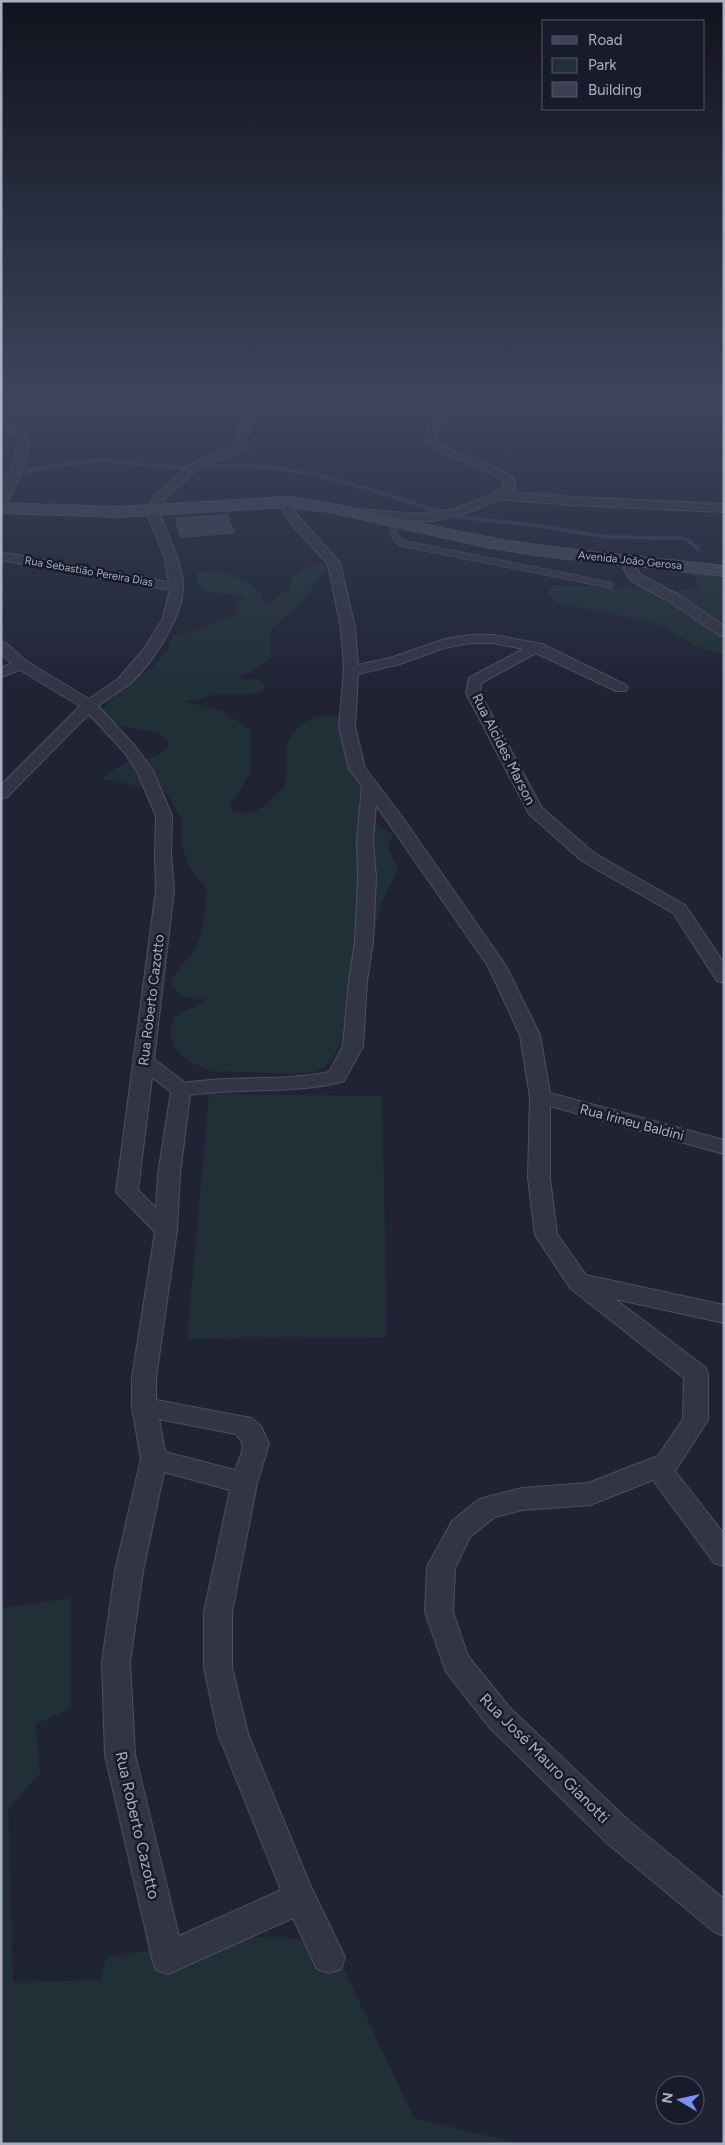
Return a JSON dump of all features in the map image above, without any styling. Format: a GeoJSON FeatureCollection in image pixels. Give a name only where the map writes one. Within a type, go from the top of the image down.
{"type":"FeatureCollection","features":[{"type":"Feature","properties":{"kind":"main road","name":"Avenida João Gerosa"},"geometry":{"type":"LineString","coordinates":[[1,508],[81,512],[152,511],[224,504],[286,502],[329,507],[486,542],[542,551],[724,571]]}},
{"type":"Feature","properties":{"kind":"street"},"geometry":{"type":"LineString","coordinates":[[1,794],[88,705],[123,682],[150,651],[170,618],[178,587],[170,555],[152,511],[160,497]]}},
{"type":"Feature","properties":{"kind":"street"},"geometry":{"type":"LineString","coordinates":[[354,513],[434,517],[461,510],[493,497]]}},
{"type":"Feature","properties":{"kind":"street"},"geometry":{"type":"LineString","coordinates":[[524,497],[724,508]]}},
{"type":"Feature","properties":{"kind":"street"},"geometry":{"type":"LineString","coordinates":[[286,502],[291,516],[334,563],[348,628],[351,671],[347,727],[357,769],[369,788],[399,824],[497,966],[530,1035],[540,1096],[538,1178],[546,1235],[578,1282],[696,1374],[696,1420],[667,1463],[658,1467],[724,1555]]}},
{"type":"Feature","properties":{"kind":"street","name":"Rua Sebastião Pereira Dias"},"geometry":{"type":"LineString","coordinates":[[1,556],[178,587]]}},
{"type":"Feature","properties":{"kind":"street"},"geometry":{"type":"LineString","coordinates":[[624,560],[636,578],[674,598],[724,632]]}},
{"type":"Feature","properties":{"kind":"street"},"geometry":{"type":"LineString","coordinates":[[351,671],[393,661],[445,643],[469,640],[518,641],[537,647],[621,688]]}},
{"type":"Feature","properties":{"kind":"street","name":"Rua Roberto Cazotto"},"geometry":{"type":"LineString","coordinates":[[1,646],[11,668],[88,705],[130,748],[145,771],[164,816],[164,890],[128,1192],[166,1230],[144,1378],[144,1407],[154,1459],[129,1570],[116,1662],[120,1755],[168,1958],[300,1898]]}},
{"type":"Feature","properties":{"kind":"street","name":"Rua Alcides Marson"},"geometry":{"type":"LineString","coordinates":[[537,647],[474,681],[473,693],[535,811],[588,857],[679,909],[724,977]]}},
{"type":"Feature","properties":{"kind":"street"},"geometry":{"type":"LineString","coordinates":[[144,1061],[180,1090],[230,1084],[290,1085],[318,1082],[337,1077],[353,1046],[358,981],[364,942],[367,878],[365,841],[369,788]]}},
{"type":"Feature","properties":{"kind":"street"},"geometry":{"type":"LineString","coordinates":[[166,1230],[169,1174],[178,1122],[180,1090]]}},
{"type":"Feature","properties":{"kind":"street","name":"Rua Irineu Baldini"},"geometry":{"type":"LineString","coordinates":[[540,1096],[724,1147]]}},
{"type":"Feature","properties":{"kind":"street"},"geometry":{"type":"LineString","coordinates":[[578,1282],[724,1314]]}},
{"type":"Feature","properties":{"kind":"street"},"geometry":{"type":"LineString","coordinates":[[144,1407],[242,1426],[252,1433],[256,1444],[244,1483],[218,1612],[218,1667],[233,1734],[300,1898],[329,1957]]}},
{"type":"Feature","properties":{"kind":"street"},"geometry":{"type":"LineString","coordinates":[[154,1459],[244,1483]]}},
{"type":"Feature","properties":{"kind":"street","name":"Rua José Mauro Gianotti"},"geometry":{"type":"LineString","coordinates":[[658,1467],[590,1494],[522,1499],[487,1508],[461,1529],[441,1567],[439,1612],[456,1663],[499,1716],[618,1832],[724,1920]]}},
{"type":"Feature","properties":{"kind":"lane"},"geometry":{"type":"LineString","coordinates":[[391,521],[395,536],[401,543],[610,585]]}},
{"type":"Feature","properties":{"kind":"green space"},"geometry":{"type":"Polygon","coordinates":[[[321,563],[330,565],[330,568],[316,581],[305,599],[270,630],[271,657],[241,677],[242,679],[259,680],[265,686],[263,690],[252,694],[212,694],[198,700],[181,701],[221,710],[251,730],[251,772],[230,805],[233,812],[245,814],[260,809],[283,787],[286,776],[288,743],[298,727],[323,715],[340,717],[348,722],[369,815],[376,824],[393,834],[388,847],[398,870],[381,903],[356,1018],[330,1062],[316,1072],[297,1074],[212,1071],[187,1061],[174,1047],[170,1033],[174,1017],[209,999],[182,997],[171,984],[180,967],[197,945],[203,923],[207,891],[188,864],[181,841],[181,818],[167,794],[157,788],[102,779],[120,766],[161,753],[169,744],[163,736],[154,732],[81,719],[100,712],[122,688],[154,666],[168,650],[169,642],[174,637],[204,628],[221,619],[240,614],[237,606],[245,596],[203,591],[197,582],[197,573],[212,571],[238,578],[253,586],[260,593],[264,602],[268,603],[289,590],[290,583],[299,571],[321,563]]]}},
{"type":"Feature","properties":{"kind":"green space"},"geometry":{"type":"Polygon","coordinates":[[[692,572],[724,574],[724,655],[696,646],[647,621],[558,603],[547,593],[553,585],[676,591],[699,588],[692,572]]]}},
{"type":"Feature","properties":{"kind":"green space"},"geometry":{"type":"Polygon","coordinates":[[[209,1094],[382,1096],[387,1337],[187,1339],[209,1094]]]}},
{"type":"Feature","properties":{"kind":"green space"},"geometry":{"type":"Polygon","coordinates":[[[71,1598],[71,1708],[36,1724],[40,1773],[8,1810],[13,1982],[101,1980],[106,1957],[236,1936],[330,1940],[414,2118],[522,2144],[1,2144],[1,1608],[71,1598]]]}},
{"type":"Feature","properties":{"kind":"building"},"geometry":{"type":"Polygon","coordinates":[[[228,513],[236,534],[179,539],[174,517],[228,513]]]}},
{"type":"Feature","properties":{"kind":"waterway"},"geometry":{"type":"LineString","coordinates":[[394,497],[443,513]]}},
{"type":"Feature","properties":{"kind":"waterway"},"geometry":{"type":"LineString","coordinates":[[458,517],[541,526],[607,537],[682,538],[689,541],[699,550]]}}]}
